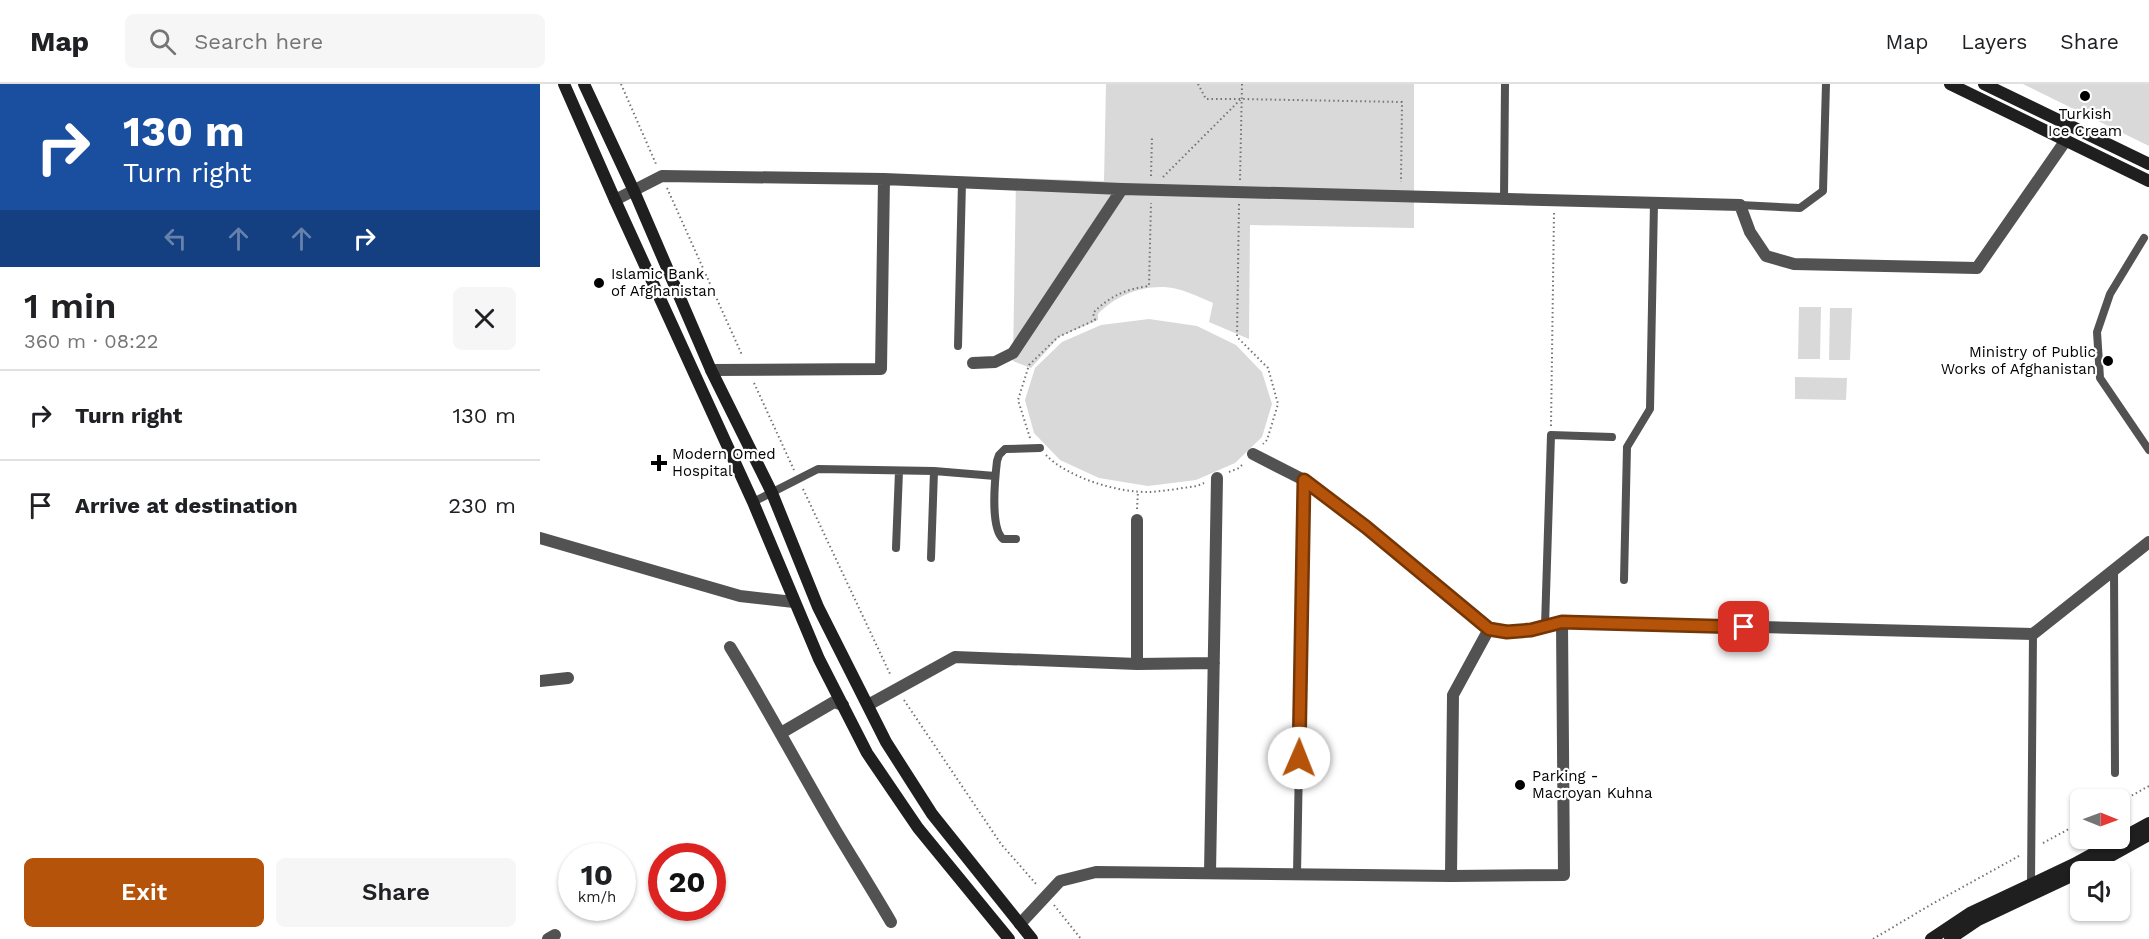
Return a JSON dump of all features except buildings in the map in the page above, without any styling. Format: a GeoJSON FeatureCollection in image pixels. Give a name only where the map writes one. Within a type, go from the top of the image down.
{"type":"FeatureCollection","features":[{"type":"Feature","properties":{"kind":"main road"},"geometry":{"type":"LineString","coordinates":[[564,84],[753,502],[819,659],[867,753],[918,828],[1009,939]]}},
{"type":"Feature","properties":{"kind":"main road"},"geometry":{"type":"LineString","coordinates":[[584,84],[634,190],[711,370],[772,493],[818,607],[886,742],[932,814],[1032,939]]}},
{"type":"Feature","properties":{"kind":"main road"},"geometry":{"type":"LineString","coordinates":[[1950,84],[2149,181]]}},
{"type":"Feature","properties":{"kind":"main road"},"geometry":{"type":"LineString","coordinates":[[1984,84],[2149,164]]}},
{"type":"Feature","properties":{"kind":"main road"},"geometry":{"type":"LineString","coordinates":[[1930,939],[1970,913],[2074,864],[2149,823]]}},
{"type":"Feature","properties":{"kind":"main road"},"geometry":{"type":"LineString","coordinates":[[2101,861],[2149,835]]}},
{"type":"Feature","properties":{"kind":"main road"},"geometry":{"type":"LineString","coordinates":[[1950,939],[1978,920],[2070,877]]}},
{"type":"Feature","properties":{"kind":"street"},"geometry":{"type":"LineString","coordinates":[[615,200],[662,177],[884,179],[1122,189],[1740,205],[1750,232],[1766,256],[1794,264],[1977,268],[2066,140]]}},
{"type":"Feature","properties":{"kind":"street"},"geometry":{"type":"LineString","coordinates":[[711,370],[881,369],[884,179]]}},
{"type":"Feature","properties":{"kind":"street"},"geometry":{"type":"LineString","coordinates":[[973,363],[994,362],[1012,353],[1122,189]]}},
{"type":"Feature","properties":{"kind":"street"},"geometry":{"type":"LineString","coordinates":[[1253,454],[1304,480],[1366,527],[1489,629],[1507,632],[1545,627],[1562,622],[2033,634],[2149,542]]}},
{"type":"Feature","properties":{"kind":"street"},"geometry":{"type":"LineString","coordinates":[[1210,873],[1217,478]]}},
{"type":"Feature","properties":{"kind":"street"},"geometry":{"type":"LineString","coordinates":[[1137,520],[1137,664]]}},
{"type":"Feature","properties":{"kind":"street"},"geometry":{"type":"LineString","coordinates":[[540,538],[740,596],[794,602]]}},
{"type":"Feature","properties":{"kind":"street"},"geometry":{"type":"LineString","coordinates":[[1020,924],[1060,881],[1096,872],[1564,875],[1562,622]]}},
{"type":"Feature","properties":{"kind":"street"},"geometry":{"type":"LineString","coordinates":[[1451,876],[1453,695],[1489,629]]}},
{"type":"Feature","properties":{"kind":"street"},"geometry":{"type":"LineString","coordinates":[[730,647],[891,922]]}},
{"type":"Feature","properties":{"kind":"street"},"geometry":{"type":"LineString","coordinates":[[868,705],[955,657],[1137,664],[1214,663]]}},
{"type":"Feature","properties":{"kind":"street"},"geometry":{"type":"LineString","coordinates":[[540,681],[568,678]]}},
{"type":"Feature","properties":{"kind":"street"},"geometry":{"type":"LineString","coordinates":[[781,733],[834,702],[843,705]]}},
{"type":"Feature","properties":{"kind":"lane"},"geometry":{"type":"LineString","coordinates":[[1504,200],[1505,84]]}},
{"type":"Feature","properties":{"kind":"lane"},"geometry":{"type":"LineString","coordinates":[[1740,205],[1800,208],[1823,191],[1826,84]]}},
{"type":"Feature","properties":{"kind":"lane"},"geometry":{"type":"LineString","coordinates":[[957,346],[962,182]]}},
{"type":"Feature","properties":{"kind":"lane"},"geometry":{"type":"LineString","coordinates":[[1624,580],[1627,447],[1650,410],[1654,203]]}},
{"type":"Feature","properties":{"kind":"lane"},"geometry":{"type":"LineString","coordinates":[[2144,238],[2110,294],[2097,332],[2100,378],[2149,450]]}},
{"type":"Feature","properties":{"kind":"lane"},"geometry":{"type":"LineString","coordinates":[[1545,627],[1551,435],[1612,437]]}},
{"type":"Feature","properties":{"kind":"lane"},"geometry":{"type":"LineString","coordinates":[[1016,539],[1003,539],[998,535],[995,476],[999,456],[1005,449],[1040,448]]}},
{"type":"Feature","properties":{"kind":"lane"},"geometry":{"type":"LineString","coordinates":[[753,502],[818,469],[934,471],[995,476]]}},
{"type":"Feature","properties":{"kind":"lane"},"geometry":{"type":"LineString","coordinates":[[896,548],[900,471]]}},
{"type":"Feature","properties":{"kind":"lane"},"geometry":{"type":"LineString","coordinates":[[931,558],[934,471]]}},
{"type":"Feature","properties":{"kind":"lane"},"geometry":{"type":"LineString","coordinates":[[1297,874],[1304,480]]}},
{"type":"Feature","properties":{"kind":"lane"},"geometry":{"type":"LineString","coordinates":[[2114,569],[2115,774]]}},
{"type":"Feature","properties":{"kind":"lane"},"geometry":{"type":"LineString","coordinates":[[2031,884],[2033,634]]}},
{"type":"Feature","properties":{"kind":"path"},"geometry":{"type":"LineString","coordinates":[[621,84],[798,480],[897,689],[1001,844],[1081,939]]}},
{"type":"Feature","properties":{"kind":"path"},"geometry":{"type":"LineString","coordinates":[[1198,84],[1206,99],[1402,102],[1401,197]]}},
{"type":"Feature","properties":{"kind":"path"},"geometry":{"type":"LineString","coordinates":[[1152,136],[1149,286],[1128,289],[1106,300],[1093,313],[1095,320],[1058,337],[1029,365],[1018,400],[1028,436],[1056,465],[1097,485],[1148,492],[1197,486],[1239,468],[1267,440],[1278,404],[1268,368],[1237,337],[1242,84]]}},
{"type":"Feature","properties":{"kind":"path"},"geometry":{"type":"LineString","coordinates":[[1151,189],[1241,99]]}},
{"type":"Feature","properties":{"kind":"path"},"geometry":{"type":"LineString","coordinates":[[1551,435],[1554,201]]}},
{"type":"Feature","properties":{"kind":"path"},"geometry":{"type":"LineString","coordinates":[[1137,520],[1138,490]]}},
{"type":"Feature","properties":{"kind":"path"},"geometry":{"type":"LineString","coordinates":[[2130,796],[2149,786]]}},
{"type":"Feature","properties":{"kind":"path"},"geometry":{"type":"LineString","coordinates":[[1873,939],[2070,828]]}},
{"type":"Feature","properties":{"kind":"shaded area"},"geometry":{"type":"Polygon","coordinates":[[[1106,84],[1414,84],[1414,228],[1250,225],[1249,339],[1209,322],[1213,303],[1177,289],[1156,287],[1134,291],[1114,301],[1098,314],[1098,320],[1059,337],[1031,368],[1013,361],[1016,178],[1104,181],[1106,84]]]}},
{"type":"Feature","properties":{"kind":"shaded area"},"geometry":{"type":"Polygon","coordinates":[[[2023,84],[2149,84],[2149,146],[2023,84]]]}},
{"type":"Feature","properties":{"kind":"shaded area"},"geometry":{"type":"Polygon","coordinates":[[[1799,307],[1821,307],[1820,359],[1798,359],[1799,307]]]}},
{"type":"Feature","properties":{"kind":"shaded area"},"geometry":{"type":"Polygon","coordinates":[[[1830,308],[1852,308],[1850,360],[1829,360],[1830,308]]]}},
{"type":"Feature","properties":{"kind":"shaded area"},"geometry":{"type":"Polygon","coordinates":[[[1149,319],[1197,326],[1236,345],[1262,372],[1272,404],[1262,437],[1235,463],[1196,480],[1148,486],[1099,478],[1060,460],[1034,433],[1025,400],[1035,368],[1062,342],[1101,325],[1149,319]]]}},
{"type":"Feature","properties":{"kind":"shaded area"},"geometry":{"type":"Polygon","coordinates":[[[1795,377],[1847,378],[1846,400],[1795,399],[1795,377]]]}},
{"type":"Feature","properties":{"kind":"place","name":"Turkish Ice Cream"},"geometry":{"type":"Point","coordinates":[2085,96]}},
{"type":"Feature","properties":{"kind":"place","name":"Islamic Bank of Afghanistan"},"geometry":{"type":"Point","coordinates":[599,283]}},
{"type":"Feature","properties":{"kind":"place","name":"Ministry of Public Works of Afghanistan"},"geometry":{"type":"Point","coordinates":[2108,361]}},
{"type":"Feature","properties":{"kind":"place","name":"Modern Omed Hospital"},"geometry":{"type":"Point","coordinates":[659,463]}},
{"type":"Feature","properties":{"kind":"place","name":"Parking - Macroyan Kuhna"},"geometry":{"type":"Point","coordinates":[1520,785]}},
{"type":"Feature","properties":{"kind":"route"},"geometry":{"type":"LineString","coordinates":[[1299,758],[1304,480],[1366,527],[1489,629],[1507,632],[1531,630],[1562,622],[1744,627]]}}]}
